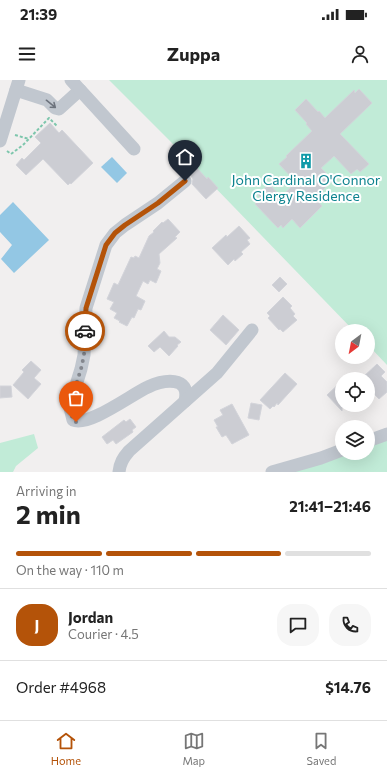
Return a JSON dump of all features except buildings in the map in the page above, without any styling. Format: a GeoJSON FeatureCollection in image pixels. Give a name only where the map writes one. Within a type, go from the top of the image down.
{"type":"FeatureCollection","features":[{"type":"Feature","properties":{"kind":"street"},"geometry":{"type":"LineString","coordinates":[[71,80],[134,149]]}},
{"type":"Feature","properties":{"kind":"street"},"geometry":{"type":"LineString","coordinates":[[4,146],[17,85],[47,100],[55,108],[59,109],[80,90]]}},
{"type":"Feature","properties":{"kind":"street"},"geometry":{"type":"LineString","coordinates":[[185,181],[158,203],[115,233],[106,245],[86,308],[84,355],[70,408],[73,420],[76,422],[82,421],[107,411],[148,386],[164,381],[174,380],[183,386],[186,392],[185,401]]}},
{"type":"Feature","properties":{"kind":"street"},"geometry":{"type":"LineString","coordinates":[[119,472],[123,458],[129,451],[217,373],[252,330]]}},
{"type":"Feature","properties":{"kind":"street"},"geometry":{"type":"LineString","coordinates":[[375,438],[387,434]]}},
{"type":"Feature","properties":{"kind":"street"},"geometry":{"type":"LineString","coordinates":[[272,472],[335,453]]}},
{"type":"Feature","properties":{"kind":"path"},"geometry":{"type":"LineString","coordinates":[[4,146],[11,154],[29,139],[49,118],[57,126]]}},
{"type":"Feature","properties":{"kind":"path"},"geometry":{"type":"LineString","coordinates":[[15,135],[29,139]]}},
{"type":"Feature","properties":{"kind":"green space"},"geometry":{"type":"Polygon","coordinates":[[[109,80],[387,80],[387,365],[375,352],[375,324],[347,324],[109,80]]]}},
{"type":"Feature","properties":{"kind":"green space"},"geometry":{"type":"Polygon","coordinates":[[[34,434],[38,448],[16,466],[13,472],[0,472],[0,443],[34,434]]]}},
{"type":"Feature","properties":{"kind":"green space"},"geometry":{"type":"Polygon","coordinates":[[[387,434],[387,472],[272,472],[335,455],[335,460],[375,460],[375,438],[387,434]]]}},
{"type":"Feature","properties":{"kind":"water"},"geometry":{"type":"Polygon","coordinates":[[[112,157],[127,173],[117,183],[101,167],[112,157]]]}},
{"type":"Feature","properties":{"kind":"water"},"geometry":{"type":"Polygon","coordinates":[[[13,202],[49,240],[14,273],[1,259],[12,245],[0,232],[0,215],[13,202]]]}},
{"type":"Feature","properties":{"kind":"way so far"},"geometry":{"type":"LineString","coordinates":[[76,422],[71,416],[70,408],[84,355],[85,331]]}},
{"type":"Feature","properties":{"kind":"place","name":"John Cardinal O'Connor Clergy Residence"},"geometry":{"type":"Point","coordinates":[306,161]}},
{"type":"Feature","properties":{"kind":"route"},"geometry":{"type":"LineString","coordinates":[[85,331],[86,308],[106,245],[115,233],[158,203],[185,181]]}}]}
